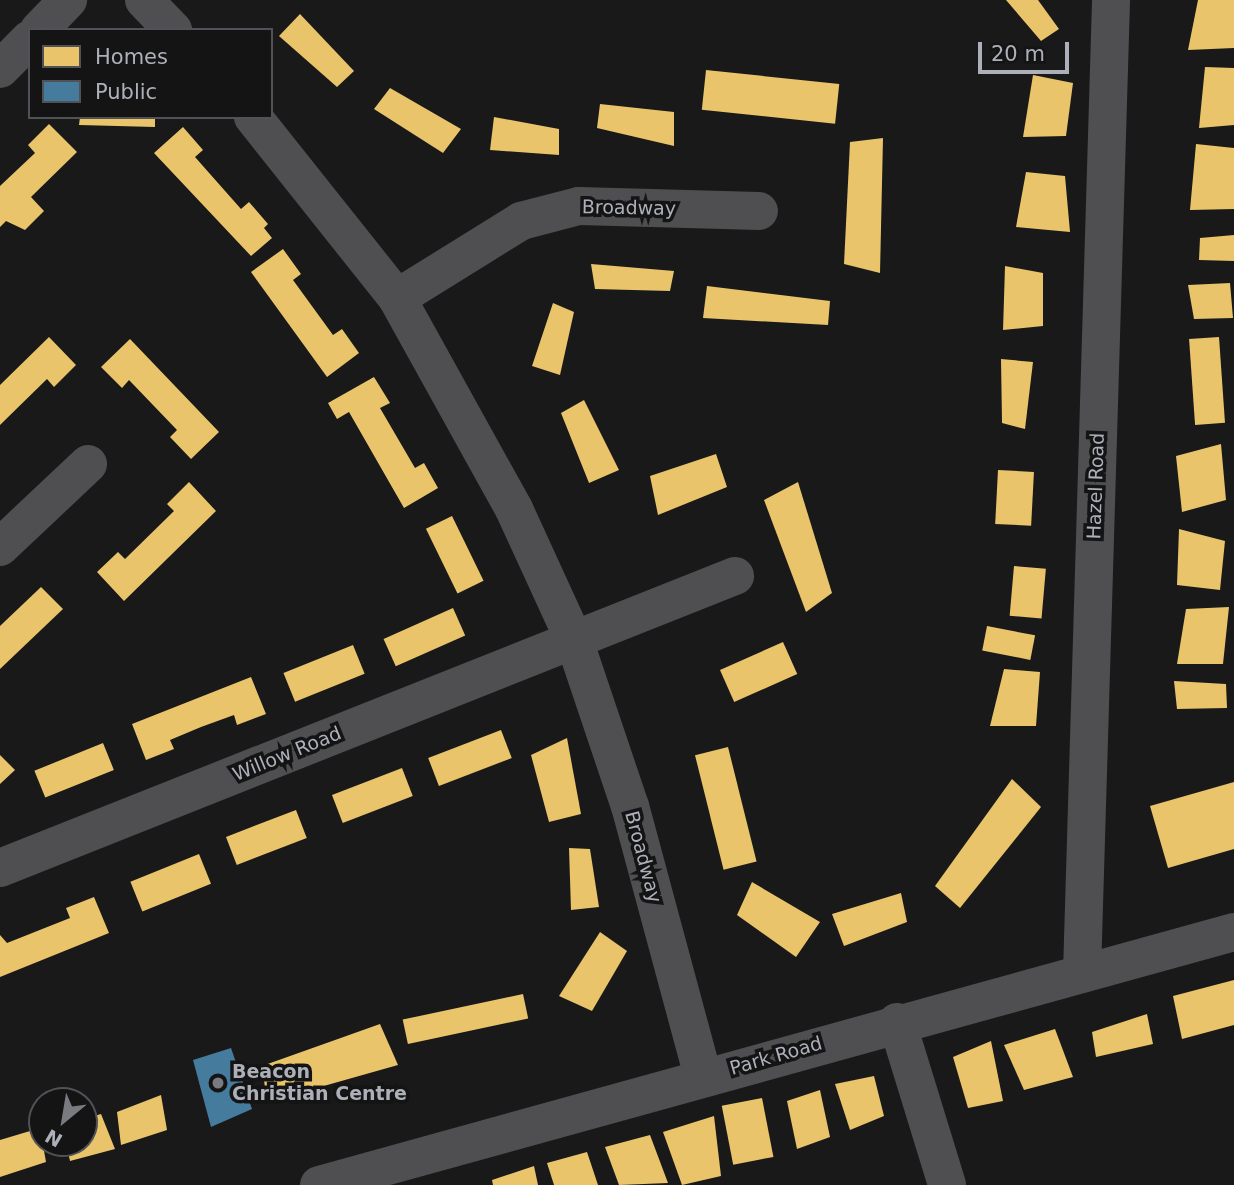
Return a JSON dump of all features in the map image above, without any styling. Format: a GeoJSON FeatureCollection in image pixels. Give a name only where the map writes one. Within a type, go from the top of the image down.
{"type":"FeatureCollection","features":[{"type":"Feature","properties":{"kind":"street"},"geometry":{"type":"LineString","coordinates":[[41,28],[68,0]]}},
{"type":"Feature","properties":{"kind":"street"},"geometry":{"type":"LineString","coordinates":[[144,0],[171,28]]}},
{"type":"Feature","properties":{"kind":"street","name":"Hazel Road"},"geometry":{"type":"LineString","coordinates":[[1082,973],[1111,0]]}},
{"type":"Feature","properties":{"kind":"street"},"geometry":{"type":"LineString","coordinates":[[0,69],[28,41]]}},
{"type":"Feature","properties":{"kind":"street","name":"Broadway"},"geometry":{"type":"LineString","coordinates":[[255,119],[397,298],[467,417],[575,640],[629,806],[703,1077]]}},
{"type":"Feature","properties":{"kind":"street","name":"Broadway"},"geometry":{"type":"LineString","coordinates":[[397,298],[522,221],[579,206],[759,211]]}},
{"type":"Feature","properties":{"kind":"street"},"geometry":{"type":"LineString","coordinates":[[0,547],[88,464]]}},
{"type":"Feature","properties":{"kind":"street"},"geometry":{"type":"LineString","coordinates":[[575,640],[734,576]]}},
{"type":"Feature","properties":{"kind":"street","name":"Willow Road"},"geometry":{"type":"LineString","coordinates":[[0,868],[575,640]]}},
{"type":"Feature","properties":{"kind":"street","name":"Park Road"},"geometry":{"type":"LineString","coordinates":[[319,1185],[897,1022],[1234,932]]}},
{"type":"Feature","properties":{"kind":"street"},"geometry":{"type":"LineString","coordinates":[[897,1022],[947,1185]]}},
{"type":"Feature","properties":{"kind":"building: Homes"},"geometry":{"type":"Polygon","coordinates":[[[1006,0],[1038,0],[1059,29],[1041,41],[1006,0]]]}},
{"type":"Feature","properties":{"kind":"building: Homes"},"geometry":{"type":"Polygon","coordinates":[[[1198,0],[1234,0],[1234,48],[1188,50],[1198,0]]]}},
{"type":"Feature","properties":{"kind":"building: Homes"},"geometry":{"type":"Polygon","coordinates":[[[300,14],[354,71],[337,87],[279,36],[300,14]]]}},
{"type":"Feature","properties":{"kind":"building: Homes"},"geometry":{"type":"Polygon","coordinates":[[[1205,67],[1234,68],[1234,125],[1199,128],[1205,67]]]}},
{"type":"Feature","properties":{"kind":"building: Homes"},"geometry":{"type":"Polygon","coordinates":[[[706,70],[839,84],[835,124],[702,110],[706,70]]]}},
{"type":"Feature","properties":{"kind":"building: Homes"},"geometry":{"type":"Polygon","coordinates":[[[1033,75],[1073,83],[1066,136],[1023,137],[1033,75]]]}},
{"type":"Feature","properties":{"kind":"building: Homes"},"geometry":{"type":"Polygon","coordinates":[[[390,88],[461,129],[443,153],[374,109],[390,88]]]}},
{"type":"Feature","properties":{"kind":"building: Homes"},"geometry":{"type":"Polygon","coordinates":[[[600,104],[674,112],[674,146],[597,128],[600,104]]]}},
{"type":"Feature","properties":{"kind":"building: Homes"},"geometry":{"type":"Polygon","coordinates":[[[494,117],[559,129],[559,155],[490,150],[494,117]]]}},
{"type":"Feature","properties":{"kind":"building: Homes"},"geometry":{"type":"Polygon","coordinates":[[[80,119],[155,119],[155,127],[79,125],[80,119]]]}},
{"type":"Feature","properties":{"kind":"building: Homes"},"geometry":{"type":"Polygon","coordinates":[[[49,124],[77,152],[31,197],[44,211],[25,230],[6,221],[0,227],[0,186],[35,153],[28,145],[49,124]]]}},
{"type":"Feature","properties":{"kind":"building: Homes"},"geometry":{"type":"Polygon","coordinates":[[[183,127],[203,150],[195,157],[241,209],[249,202],[268,224],[264,228],[272,238],[251,256],[154,153],[183,127]]]}},
{"type":"Feature","properties":{"kind":"building: Homes"},"geometry":{"type":"Polygon","coordinates":[[[883,138],[880,273],[844,264],[850,142],[883,138]]]}},
{"type":"Feature","properties":{"kind":"building: Homes"},"geometry":{"type":"Polygon","coordinates":[[[1196,144],[1234,148],[1234,209],[1190,210],[1196,144]]]}},
{"type":"Feature","properties":{"kind":"building: Homes"},"geometry":{"type":"Polygon","coordinates":[[[1026,172],[1065,176],[1070,232],[1016,227],[1026,172]]]}},
{"type":"Feature","properties":{"kind":"building: Homes"},"geometry":{"type":"Polygon","coordinates":[[[1234,235],[1234,261],[1199,260],[1200,238],[1234,235]]]}},
{"type":"Feature","properties":{"kind":"building: Homes"},"geometry":{"type":"Polygon","coordinates":[[[283,249],[301,274],[293,280],[333,335],[342,329],[359,353],[327,377],[251,272],[283,249]]]}},
{"type":"Feature","properties":{"kind":"building: Homes"},"geometry":{"type":"Polygon","coordinates":[[[591,264],[674,271],[670,291],[595,289],[591,264]]]}},
{"type":"Feature","properties":{"kind":"building: Homes"},"geometry":{"type":"Polygon","coordinates":[[[1005,266],[1043,273],[1043,326],[1003,330],[1005,266]]]}},
{"type":"Feature","properties":{"kind":"building: Homes"},"geometry":{"type":"Polygon","coordinates":[[[1230,283],[1233,318],[1194,319],[1188,285],[1230,283]]]}},
{"type":"Feature","properties":{"kind":"building: Homes"},"geometry":{"type":"Polygon","coordinates":[[[707,286],[830,301],[828,325],[703,318],[707,286]]]}},
{"type":"Feature","properties":{"kind":"building: Homes"},"geometry":{"type":"Polygon","coordinates":[[[553,303],[574,312],[560,375],[532,366],[553,303]]]}},
{"type":"Feature","properties":{"kind":"building: Homes"},"geometry":{"type":"Polygon","coordinates":[[[49,337],[76,365],[54,387],[47,379],[0,425],[0,385],[49,337]]]}},
{"type":"Feature","properties":{"kind":"building: Homes"},"geometry":{"type":"Polygon","coordinates":[[[1219,337],[1225,423],[1195,425],[1189,339],[1219,337]]]}},
{"type":"Feature","properties":{"kind":"building: Homes"},"geometry":{"type":"Polygon","coordinates":[[[130,339],[219,432],[191,459],[170,437],[177,430],[129,380],[122,388],[101,367],[130,339]]]}},
{"type":"Feature","properties":{"kind":"building: Homes"},"geometry":{"type":"Polygon","coordinates":[[[1001,359],[1033,362],[1025,429],[1002,423],[1001,359]]]}},
{"type":"Feature","properties":{"kind":"building: Homes"},"geometry":{"type":"Polygon","coordinates":[[[374,377],[390,403],[380,408],[415,468],[424,463],[438,488],[404,508],[349,412],[337,419],[328,403],[374,377]]]}},
{"type":"Feature","properties":{"kind":"building: Homes"},"geometry":{"type":"Polygon","coordinates":[[[584,400],[619,470],[589,483],[561,413],[584,400]]]}},
{"type":"Feature","properties":{"kind":"building: Homes"},"geometry":{"type":"Polygon","coordinates":[[[1221,444],[1226,500],[1182,512],[1176,456],[1221,444]]]}},
{"type":"Feature","properties":{"kind":"building: Homes"},"geometry":{"type":"Polygon","coordinates":[[[716,454],[727,487],[658,515],[650,476],[716,454]]]}},
{"type":"Feature","properties":{"kind":"building: Homes"},"geometry":{"type":"Polygon","coordinates":[[[998,470],[1034,472],[1031,526],[995,524],[998,470]]]}},
{"type":"Feature","properties":{"kind":"building: Homes"},"geometry":{"type":"Polygon","coordinates":[[[189,482],[216,511],[124,601],[97,572],[118,552],[125,559],[174,511],[167,504],[189,482]]]}},
{"type":"Feature","properties":{"kind":"building: Homes"},"geometry":{"type":"Polygon","coordinates":[[[798,482],[832,593],[806,612],[764,500],[798,482]]]}},
{"type":"Feature","properties":{"kind":"building: Homes"},"geometry":{"type":"Polygon","coordinates":[[[452,516],[484,581],[457,593],[426,529],[452,516]]]}},
{"type":"Feature","properties":{"kind":"building: Homes"},"geometry":{"type":"Polygon","coordinates":[[[1179,529],[1225,541],[1220,590],[1177,585],[1179,529]]]}},
{"type":"Feature","properties":{"kind":"building: Homes"},"geometry":{"type":"Polygon","coordinates":[[[1014,566],[1046,569],[1042,619],[1010,616],[1014,566]]]}},
{"type":"Feature","properties":{"kind":"building: Homes"},"geometry":{"type":"Polygon","coordinates":[[[41,587],[63,609],[0,669],[0,626],[41,587]]]}},
{"type":"Feature","properties":{"kind":"building: Homes"},"geometry":{"type":"Polygon","coordinates":[[[1229,607],[1223,664],[1177,664],[1186,609],[1229,607]]]}},
{"type":"Feature","properties":{"kind":"building: Homes"},"geometry":{"type":"Polygon","coordinates":[[[453,608],[465,635],[396,666],[384,639],[453,608]]]}},
{"type":"Feature","properties":{"kind":"building: Homes"},"geometry":{"type":"Polygon","coordinates":[[[987,626],[1035,635],[1030,660],[982,651],[987,626]]]}},
{"type":"Feature","properties":{"kind":"building: Homes"},"geometry":{"type":"Polygon","coordinates":[[[783,642],[797,674],[734,702],[720,670],[783,642]]]}},
{"type":"Feature","properties":{"kind":"building: Homes"},"geometry":{"type":"Polygon","coordinates":[[[353,645],[365,674],[295,702],[283,673],[353,645]]]}},
{"type":"Feature","properties":{"kind":"building: Homes"},"geometry":{"type":"Polygon","coordinates":[[[1004,669],[1040,672],[1036,726],[990,726],[1004,669]]]}},
{"type":"Feature","properties":{"kind":"building: Homes"},"geometry":{"type":"Polygon","coordinates":[[[251,677],[266,714],[237,725],[234,715],[201,727],[170,740],[174,749],[146,760],[132,724],[251,677]]]}},
{"type":"Feature","properties":{"kind":"building: Homes"},"geometry":{"type":"Polygon","coordinates":[[[1174,681],[1226,684],[1227,708],[1177,709],[1174,681]]]}},
{"type":"Feature","properties":{"kind":"building: Homes"},"geometry":{"type":"Polygon","coordinates":[[[501,730],[512,758],[439,786],[428,758],[501,730]]]}},
{"type":"Feature","properties":{"kind":"building: Homes"},"geometry":{"type":"Polygon","coordinates":[[[567,738],[581,814],[549,822],[531,755],[567,738]]]}},
{"type":"Feature","properties":{"kind":"building: Homes"},"geometry":{"type":"Polygon","coordinates":[[[103,743],[114,770],[45,798],[34,771],[103,743]]]}},
{"type":"Feature","properties":{"kind":"building: Homes"},"geometry":{"type":"Polygon","coordinates":[[[728,747],[757,861],[724,870],[695,755],[728,747]]]}},
{"type":"Feature","properties":{"kind":"building: Homes"},"geometry":{"type":"Polygon","coordinates":[[[0,755],[15,770],[0,784],[0,755]]]}},
{"type":"Feature","properties":{"kind":"building: Homes"},"geometry":{"type":"Polygon","coordinates":[[[402,768],[413,796],[343,823],[332,795],[402,768]]]}},
{"type":"Feature","properties":{"kind":"building: Homes"},"geometry":{"type":"Polygon","coordinates":[[[1012,779],[1041,807],[960,908],[935,886],[1012,779]]]}},
{"type":"Feature","properties":{"kind":"building: Homes"},"geometry":{"type":"Polygon","coordinates":[[[1234,782],[1234,849],[1168,868],[1150,806],[1234,782]]]}},
{"type":"Feature","properties":{"kind":"building: Homes"},"geometry":{"type":"Polygon","coordinates":[[[296,810],[307,838],[237,865],[226,837],[296,810]]]}},
{"type":"Feature","properties":{"kind":"building: Homes"},"geometry":{"type":"Polygon","coordinates":[[[569,848],[590,849],[599,907],[571,910],[569,848]]]}},
{"type":"Feature","properties":{"kind":"building: Homes"},"geometry":{"type":"Polygon","coordinates":[[[199,854],[211,884],[142,911],[130,882],[199,854]]]}},
{"type":"Feature","properties":{"kind":"building: Homes"},"geometry":{"type":"Polygon","coordinates":[[[752,882],[820,922],[796,957],[737,915],[752,882]]]}},
{"type":"Feature","properties":{"kind":"building: Homes"},"geometry":{"type":"Polygon","coordinates":[[[901,893],[907,922],[844,946],[832,914],[901,893]]]}},
{"type":"Feature","properties":{"kind":"building: Homes"},"geometry":{"type":"Polygon","coordinates":[[[94,897],[109,933],[0,977],[0,935],[7,943],[70,918],[66,908],[94,897]]]}},
{"type":"Feature","properties":{"kind":"building: Homes"},"geometry":{"type":"Polygon","coordinates":[[[600,932],[627,951],[592,1011],[559,996],[600,932]]]}},
{"type":"Feature","properties":{"kind":"building: Homes"},"geometry":{"type":"Polygon","coordinates":[[[1234,980],[1234,1025],[1182,1039],[1173,996],[1234,980]]]}},
{"type":"Feature","properties":{"kind":"building: Homes"},"geometry":{"type":"Polygon","coordinates":[[[523,994],[528,1018],[408,1044],[403,1020],[523,994]]]}},
{"type":"Feature","properties":{"kind":"building: Homes"},"geometry":{"type":"Polygon","coordinates":[[[1147,1014],[1153,1044],[1096,1057],[1092,1032],[1147,1014]]]}},
{"type":"Feature","properties":{"kind":"building: Homes"},"geometry":{"type":"Polygon","coordinates":[[[380,1024],[398,1065],[267,1102],[262,1066],[380,1024]]]}},
{"type":"Feature","properties":{"kind":"building: Homes"},"geometry":{"type":"Polygon","coordinates":[[[1055,1029],[1073,1077],[1024,1090],[1004,1045],[1055,1029]]]}},
{"type":"Feature","properties":{"kind":"building: Homes"},"geometry":{"type":"Polygon","coordinates":[[[991,1041],[1003,1101],[968,1108],[953,1057],[991,1041]]]}},
{"type":"Feature","properties":{"kind":"building: Homes"},"geometry":{"type":"Polygon","coordinates":[[[874,1076],[884,1116],[850,1130],[835,1084],[874,1076]]]}},
{"type":"Feature","properties":{"kind":"building: Homes"},"geometry":{"type":"Polygon","coordinates":[[[820,1090],[830,1137],[797,1149],[787,1101],[820,1090]]]}},
{"type":"Feature","properties":{"kind":"building: Homes"},"geometry":{"type":"Polygon","coordinates":[[[161,1095],[167,1130],[121,1145],[117,1112],[161,1095]]]}},
{"type":"Feature","properties":{"kind":"building: Homes"},"geometry":{"type":"Polygon","coordinates":[[[762,1098],[773,1157],[733,1165],[722,1106],[762,1098]]]}},
{"type":"Feature","properties":{"kind":"building: Homes"},"geometry":{"type":"Polygon","coordinates":[[[101,1114],[115,1149],[98,1154],[98,1115],[101,1114]]]}},
{"type":"Feature","properties":{"kind":"building: Homes"},"geometry":{"type":"Polygon","coordinates":[[[714,1116],[721,1176],[682,1185],[663,1132],[714,1116]]]}},
{"type":"Feature","properties":{"kind":"building: Homes"},"geometry":{"type":"Polygon","coordinates":[[[28,1132],[28,1157],[45,1157],[46,1162],[0,1177],[0,1140],[28,1132]]]}},
{"type":"Feature","properties":{"kind":"building: Homes"},"geometry":{"type":"Polygon","coordinates":[[[650,1135],[668,1183],[619,1185],[605,1147],[650,1135]]]}},
{"type":"Feature","properties":{"kind":"building: Homes"},"geometry":{"type":"Polygon","coordinates":[[[587,1152],[598,1185],[554,1185],[547,1163],[587,1152]]]}},
{"type":"Feature","properties":{"kind":"building: Homes"},"geometry":{"type":"Polygon","coordinates":[[[69,1157],[85,1157],[70,1161],[69,1157]]]}},
{"type":"Feature","properties":{"kind":"building: Homes"},"geometry":{"type":"Polygon","coordinates":[[[534,1166],[538,1185],[493,1185],[492,1180],[534,1166]]]}},
{"type":"Feature","properties":{"kind":"building: Public"},"geometry":{"type":"Polygon","coordinates":[[[231,1048],[252,1109],[211,1127],[193,1060],[231,1048]]]}},
{"type":"Feature","properties":{"kind":"place","name":"Beacon Christian Centre"},"geometry":{"type":"Point","coordinates":[218,1083]}}]}
